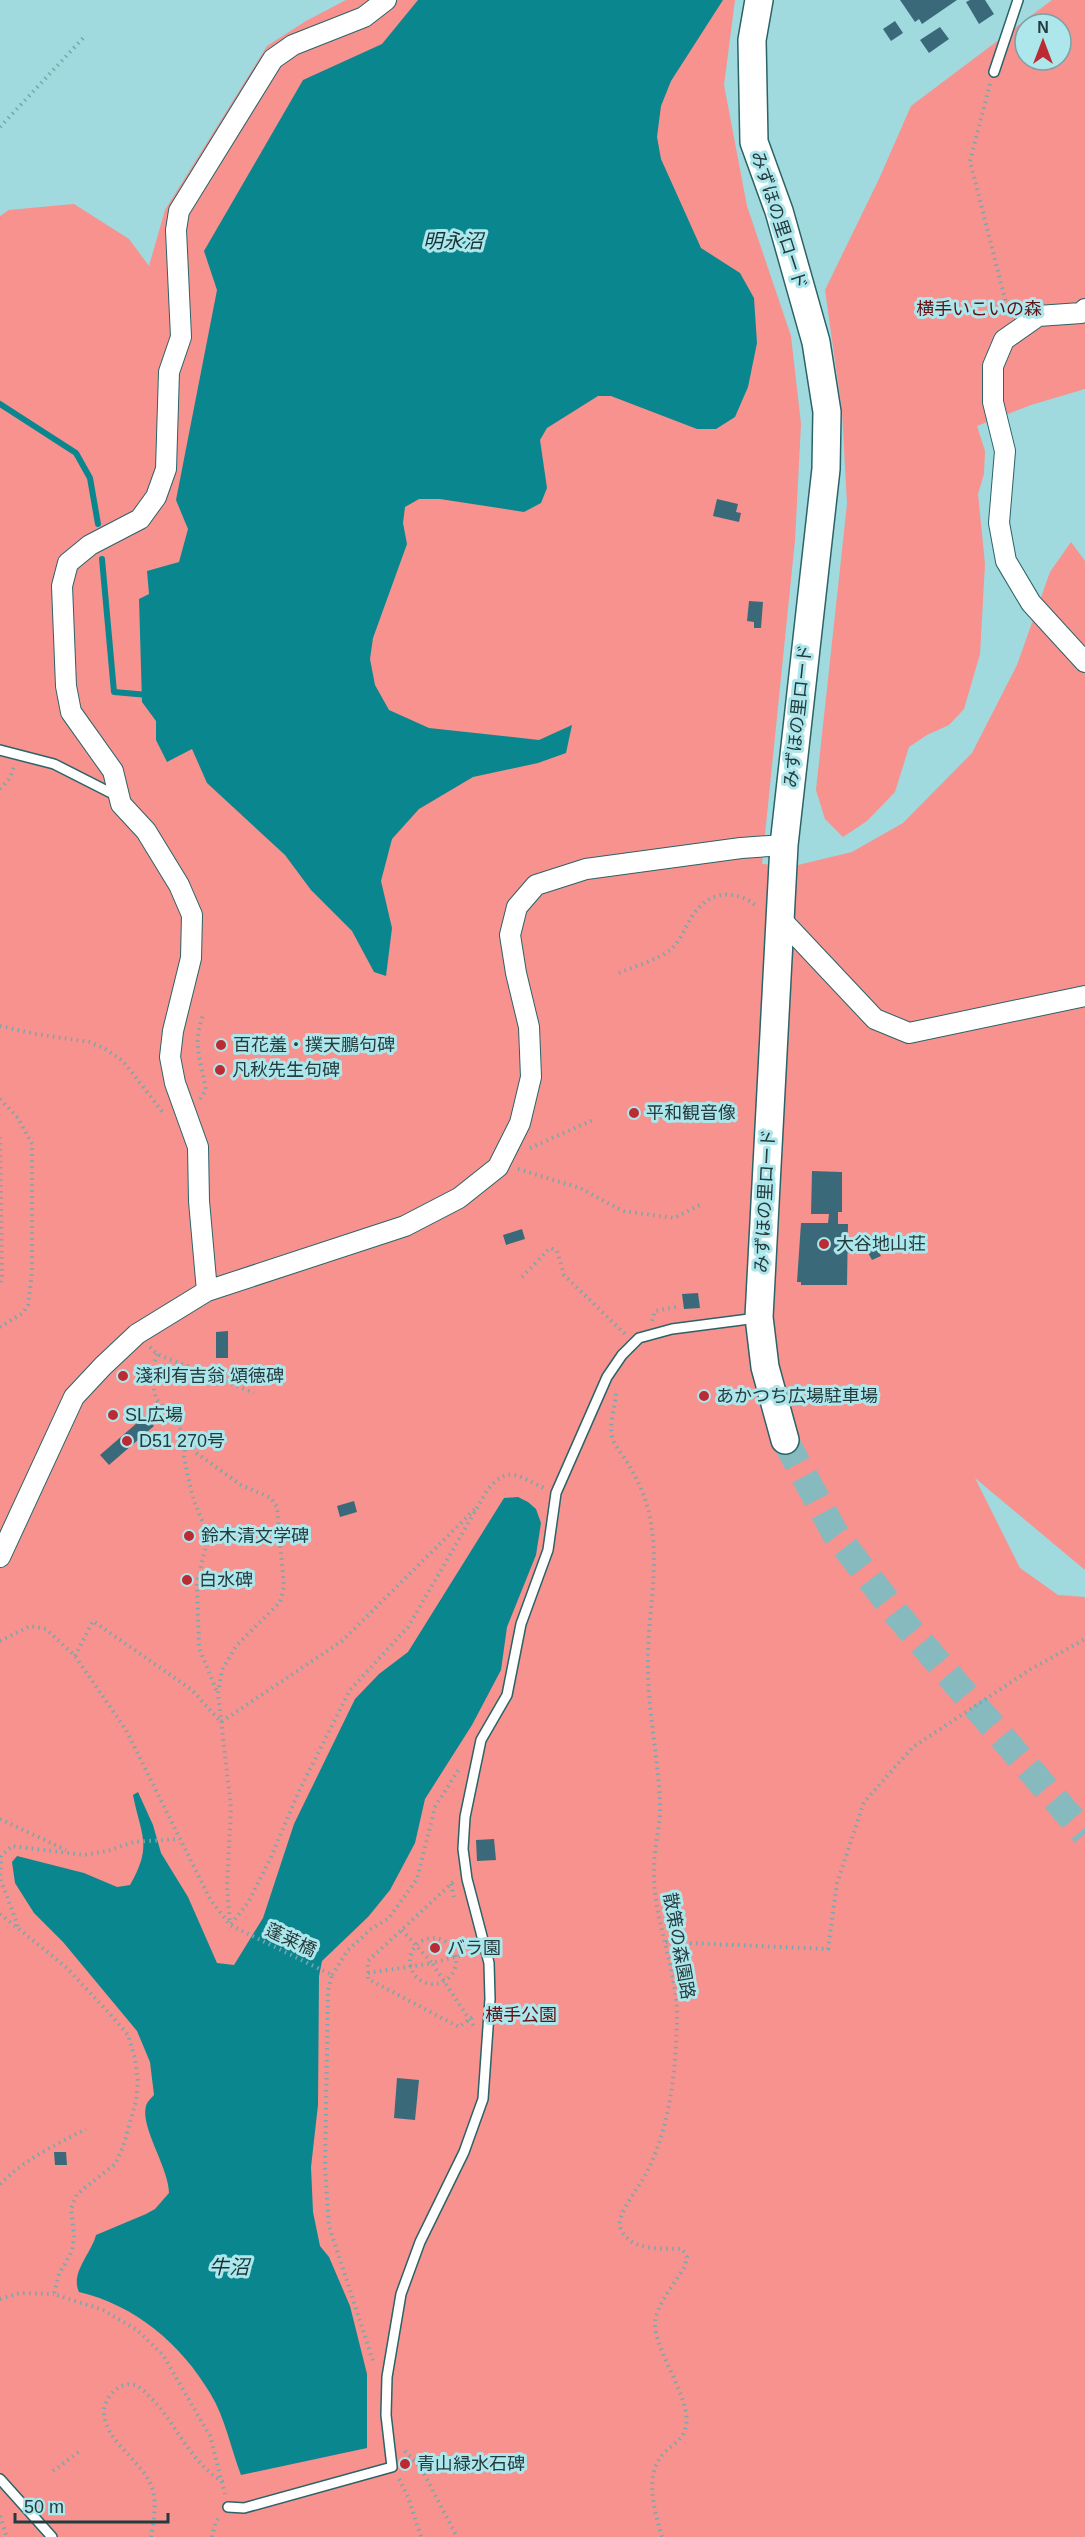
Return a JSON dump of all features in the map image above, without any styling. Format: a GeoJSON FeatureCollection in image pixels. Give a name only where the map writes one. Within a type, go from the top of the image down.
{"type":"FeatureCollection","features":[{"type":"Feature","properties":{"kind":"street"},"geometry":{"type":"LineString","coordinates":[[207,1291],[199,1201],[198,1147],[175,1083],[170,1057],[173,1031],[191,958],[192,915],[179,885],[146,831],[120,804],[113,771],[72,712],[66,686],[62,586],[68,563],[90,545],[117,533],[140,519],[156,497],[166,469],[169,372],[181,337],[176,230],[179,211],[273,59],[293,45],[364,17],[386,0]]}},
{"type":"Feature","properties":{"kind":"street","name":"みずほの里ロード"},"geometry":{"type":"LineString","coordinates":[[759,0],[752,40],[754,142],[779,211],[802,290],[816,342],[827,412],[826,469],[784,845],[759,1317],[765,1367],[785,1440]]}},
{"type":"Feature","properties":{"kind":"street"},"geometry":{"type":"LineString","coordinates":[[1085,309],[1081,313],[1038,316],[1004,340],[993,366],[993,402],[1005,451],[999,523],[1006,561],[1031,603],[1085,662]]}},
{"type":"Feature","properties":{"kind":"street"},"geometry":{"type":"LineString","coordinates":[[0,1557],[74,1397],[137,1334],[207,1291],[405,1226],[459,1198],[498,1167],[520,1123],[531,1077],[529,1027],[516,973],[510,935],[517,908],[536,885],[586,869],[741,848],[784,845]]}},
{"type":"Feature","properties":{"kind":"street"},"geometry":{"type":"LineString","coordinates":[[779,927],[874,1019],[909,1033],[1085,996]]}},
{"type":"Feature","properties":{"kind":"lane"},"geometry":{"type":"LineString","coordinates":[[994,72],[1018,0]]}},
{"type":"Feature","properties":{"kind":"lane"},"geometry":{"type":"LineString","coordinates":[[0,750],[54,764],[119,798]]}},
{"type":"Feature","properties":{"kind":"lane"},"geometry":{"type":"LineString","coordinates":[[228,2507],[244,2508],[393,2467],[388,2433],[387,2377],[401,2294],[420,2242],[464,2152],[483,2100],[490,1999],[489,1963],[466,1873],[463,1849],[465,1817],[481,1740],[507,1695],[521,1624],[548,1550],[556,1493],[607,1377],[621,1355],[639,1338],[672,1329],[759,1317]]}},
{"type":"Feature","properties":{"kind":"lane"},"geometry":{"type":"LineString","coordinates":[[0,2479],[52,2537]]}},
{"type":"Feature","properties":{"kind":"path"},"geometry":{"type":"LineString","coordinates":[[0,127],[85,36]]}},
{"type":"Feature","properties":{"kind":"path"},"geometry":{"type":"LineString","coordinates":[[994,72],[970,161],[1001,290],[1014,333]]}},
{"type":"Feature","properties":{"kind":"path"},"geometry":{"type":"LineString","coordinates":[[0,789],[10,778],[18,755]]}},
{"type":"Feature","properties":{"kind":"path"},"geometry":{"type":"LineString","coordinates":[[619,973],[670,950],[692,916],[706,902],[719,895],[733,894],[745,897],[779,927]]}},
{"type":"Feature","properties":{"kind":"path"},"geometry":{"type":"LineString","coordinates":[[200,1099],[206,1090],[197,1052],[198,1031],[203,1015]]}},
{"type":"Feature","properties":{"kind":"path"},"geometry":{"type":"LineString","coordinates":[[0,1026],[89,1042],[104,1048],[123,1061],[170,1121]]}},
{"type":"Feature","properties":{"kind":"path"},"geometry":{"type":"LineString","coordinates":[[0,1099],[18,1118],[32,1144],[32,1273],[28,1305],[23,1313],[0,1327]]}},
{"type":"Feature","properties":{"kind":"path"},"geometry":{"type":"LineString","coordinates":[[498,1167],[542,1142],[595,1119]]}},
{"type":"Feature","properties":{"kind":"path"},"geometry":{"type":"LineString","coordinates":[[0,1137],[2,1279],[0,1282]]}},
{"type":"Feature","properties":{"kind":"path"},"geometry":{"type":"LineString","coordinates":[[498,1167],[524,1169],[580,1188],[622,1212],[674,1218],[700,1205]]}},
{"type":"Feature","properties":{"kind":"path"},"geometry":{"type":"LineString","coordinates":[[522,1277],[550,1248],[557,1251],[564,1275],[634,1343]]}},
{"type":"Feature","properties":{"kind":"path"},"geometry":{"type":"LineString","coordinates":[[137,1334],[157,1354],[254,1393]]}},
{"type":"Feature","properties":{"kind":"path"},"geometry":{"type":"LineString","coordinates":[[157,1354],[151,1374],[156,1400],[174,1419],[195,1452],[242,1485],[271,1498],[277,1507],[284,1587],[280,1602],[236,1647],[222,1670],[218,1693],[231,1808],[227,1887],[230,1925]]}},
{"type":"Feature","properties":{"kind":"path","name":"散策の森園路"},"geometry":{"type":"LineString","coordinates":[[621,1355],[612,1439],[630,1466],[645,1498],[652,1526],[653,1566],[648,1694],[660,1807],[654,1867],[655,1895],[677,1998],[677,2019],[669,2102],[660,2140],[646,2173],[620,2218],[620,2227],[633,2243],[647,2248],[682,2249],[687,2257],[685,2266],[656,2314],[655,2325],[671,2374],[687,2412],[682,2438],[662,2455],[656,2467],[653,2506],[662,2537]]}},
{"type":"Feature","properties":{"kind":"path"},"geometry":{"type":"LineString","coordinates":[[186,1437],[184,1456],[188,1477],[204,1526],[205,1550],[197,1583],[199,1648],[218,1693]]}},
{"type":"Feature","properties":{"kind":"path"},"geometry":{"type":"LineString","coordinates":[[230,1925],[248,1903],[262,1876],[299,1791],[350,1690],[408,1627],[488,1489],[499,1476],[511,1473],[556,1493]]}},
{"type":"Feature","properties":{"kind":"path"},"geometry":{"type":"LineString","coordinates":[[221,1722],[342,1641],[481,1503]]}},
{"type":"Feature","properties":{"kind":"path"},"geometry":{"type":"LineString","coordinates":[[75,1656],[93,1621],[192,1690],[221,1722]]}},
{"type":"Feature","properties":{"kind":"path"},"geometry":{"type":"LineString","coordinates":[[0,1641],[30,1626],[46,1629],[75,1656],[126,1730],[210,1899],[230,1925]]}},
{"type":"Feature","properties":{"kind":"path"},"geometry":{"type":"LineString","coordinates":[[666,1942],[828,1949],[837,1883],[864,1802],[913,1747],[1030,1669],[1085,1639]]}},
{"type":"Feature","properties":{"kind":"path"},"geometry":{"type":"LineString","coordinates":[[387,2377],[374,2366],[329,2226],[325,2168],[328,1990],[332,1975],[348,1950],[371,1929],[389,1918],[417,1879],[435,1807],[450,1781],[481,1740]]}},
{"type":"Feature","properties":{"kind":"path"},"geometry":{"type":"LineString","coordinates":[[0,1819],[69,1851]]}},
{"type":"Feature","properties":{"kind":"path"},"geometry":{"type":"LineString","coordinates":[[18,1927],[0,1878],[1,1856],[12,1846],[69,1851],[84,1855],[108,1851],[133,1842],[179,1839]]}},
{"type":"Feature","properties":{"kind":"path"},"geometry":{"type":"LineString","coordinates":[[466,1873],[451,1884],[368,1961],[368,1979],[459,2026],[476,2014]]}},
{"type":"Feature","properties":{"kind":"path"},"geometry":{"type":"LineString","coordinates":[[451,1884],[457,1907]]}},
{"type":"Feature","properties":{"kind":"path"},"geometry":{"type":"LineString","coordinates":[[0,1914],[65,1966],[128,2035],[135,2058],[138,2081],[136,2101],[123,2147],[115,2164],[77,2194],[71,2209],[74,2235],[72,2251],[58,2274],[54,2294]]}},
{"type":"Feature","properties":{"kind":"path","name":"蓬莱橋"},"geometry":{"type":"LineString","coordinates":[[230,1925],[332,1975]]}},
{"type":"Feature","properties":{"kind":"path"},"geometry":{"type":"LineString","coordinates":[[402,1930],[432,1963],[468,2020]]}},
{"type":"Feature","properties":{"kind":"path"},"geometry":{"type":"LineString","coordinates":[[438,1938],[451,1946],[455,1957],[455,1968],[444,1981],[431,1984],[417,1978],[410,1966],[410,1957],[416,1945],[423,1940],[438,1938]]}},
{"type":"Feature","properties":{"kind":"path"},"geometry":{"type":"LineString","coordinates":[[467,1941],[473,1963]]}},
{"type":"Feature","properties":{"kind":"path"},"geometry":{"type":"LineString","coordinates":[[368,1973],[432,1963],[470,1953]]}},
{"type":"Feature","properties":{"kind":"path"},"geometry":{"type":"LineString","coordinates":[[0,2184],[14,2170],[39,2154],[86,2129]]}},
{"type":"Feature","properties":{"kind":"path"},"geometry":{"type":"LineString","coordinates":[[0,2299],[20,2293],[54,2294],[103,2310],[137,2330],[163,2355],[210,2436],[223,2482],[228,2507],[216,2521],[212,2537]]}},
{"type":"Feature","properties":{"kind":"path"},"geometry":{"type":"LineString","coordinates":[[151,2537],[154,2491],[139,2466],[108,2426],[104,2414],[105,2403],[113,2392],[127,2385],[137,2386],[150,2397],[205,2471],[223,2482]]}},
{"type":"Feature","properties":{"kind":"path"},"geometry":{"type":"LineString","coordinates":[[388,2433],[421,2468],[457,2537]]}},
{"type":"Feature","properties":{"kind":"path"},"geometry":{"type":"LineString","coordinates":[[53,2471],[80,2451]]}},
{"type":"Feature","properties":{"kind":"path"},"geometry":{"type":"LineString","coordinates":[[393,2467],[408,2497],[421,2537]]}},
{"type":"Feature","properties":{"kind":"path"},"geometry":{"type":"LineString","coordinates":[[0,2516],[7,2537]]}},
{"type":"Feature","properties":{"kind":"green space","name":"横手公園"},"geometry":{"type":"Polygon","coordinates":[[[346,0],[735,0],[724,85],[747,206],[791,336],[801,424],[795,540],[762,864],[794,866],[852,852],[903,823],[972,753],[1017,665],[1050,572],[1071,542],[1085,561],[1085,1570],[975,1478],[1020,1568],[1058,1595],[1085,1597],[1085,2537],[0,2537],[0,216],[9,210],[74,204],[129,239],[149,266],[165,210],[267,46],[306,21],[346,0]]]}},
{"type":"Feature","properties":{"kind":"green space","name":"横手いこいの森"},"geometry":{"type":"Polygon","coordinates":[[[1052,0],[1085,0],[1085,389],[1031,405],[977,426],[985,451],[984,474],[978,494],[985,564],[980,654],[964,709],[949,725],[927,735],[909,747],[895,792],[867,821],[843,837],[825,819],[816,790],[847,504],[842,411],[825,290],[879,179],[911,106],[1013,29],[1013,72],[1073,72],[1073,12],[1036,12],[1052,0]]]}},
{"type":"Feature","properties":{"kind":"water","name":"明永沼"},"geometry":{"type":"Polygon","coordinates":[[[418,0],[723,0],[671,81],[661,106],[657,137],[661,159],[701,248],[740,273],[754,298],[757,343],[748,387],[735,417],[716,429],[697,429],[611,396],[598,396],[547,428],[540,440],[547,488],[541,503],[524,512],[440,499],[419,499],[405,507],[403,523],[407,544],[373,638],[370,659],[375,685],[389,710],[429,728],[539,740],[572,725],[566,753],[538,763],[473,777],[419,809],[392,839],[381,881],[392,928],[386,976],[374,972],[352,931],[311,890],[285,855],[207,783],[192,749],[167,762],[156,740],[156,721],[142,702],[139,599],[149,594],[147,571],[179,562],[188,529],[176,500],[217,290],[204,251],[303,80],[382,44],[418,0]]]}},
{"type":"Feature","properties":{"kind":"water","name":"牛沼"},"geometry":{"type":"Polygon","coordinates":[[[518,1497],[536,1509],[541,1523],[536,1555],[507,1627],[501,1670],[472,1725],[425,1799],[415,1843],[390,1890],[368,1917],[322,1961],[319,1976],[318,2105],[311,2167],[313,2212],[320,2246],[329,2257],[350,2306],[367,2374],[367,2448],[241,2475],[215,2402],[185,2358],[155,2329],[137,2317],[119,2306],[79,2292],[77,2278],[79,2271],[96,2235],[155,2209],[169,2193],[165,2172],[145,2115],[149,2100],[154,2095],[150,2062],[137,2031],[63,1942],[34,1913],[15,1883],[12,1862],[17,1856],[84,1873],[117,1887],[130,1885],[143,1850],[142,1831],[133,1795],[138,1792],[153,1825],[161,1853],[188,1897],[217,1963],[234,1965],[263,1918],[294,1824],[355,1699],[379,1674],[408,1652],[504,1498],[518,1497]]]}},
{"type":"Feature","properties":{"kind":"building"},"geometry":{"type":"Polygon","coordinates":[[[900,0],[957,0],[922,24],[919,19],[915,22],[900,0]]]}},
{"type":"Feature","properties":{"kind":"building"},"geometry":{"type":"Polygon","coordinates":[[[985,0],[994,14],[979,24],[966,2],[985,0]]]}},
{"type":"Feature","properties":{"kind":"building"},"geometry":{"type":"Polygon","coordinates":[[[895,21],[903,33],[891,41],[883,29],[895,21]]]}},
{"type":"Feature","properties":{"kind":"building"},"geometry":{"type":"Polygon","coordinates":[[[940,27],[949,39],[929,53],[920,40],[940,27]]]}},
{"type":"Feature","properties":{"kind":"building"},"geometry":{"type":"Polygon","coordinates":[[[717,499],[738,504],[736,512],[741,513],[739,522],[713,516],[717,499]]]}},
{"type":"Feature","properties":{"kind":"building"},"geometry":{"type":"Polygon","coordinates":[[[749,601],[763,602],[761,628],[754,628],[754,622],[747,621],[749,601]]]}},
{"type":"Feature","properties":{"kind":"building","name":"大谷地山荘"},"geometry":{"type":"Polygon","coordinates":[[[812,1171],[842,1172],[842,1212],[838,1212],[838,1224],[848,1224],[847,1285],[801,1285],[801,1282],[797,1282],[801,1223],[828,1223],[829,1214],[811,1214],[812,1171]]]}},
{"type":"Feature","properties":{"kind":"building"},"geometry":{"type":"Polygon","coordinates":[[[522,1229],[525,1239],[506,1245],[503,1235],[522,1229]]]}},
{"type":"Feature","properties":{"kind":"building"},"geometry":{"type":"Polygon","coordinates":[[[876,1246],[881,1256],[872,1260],[867,1251],[876,1246]]]}},
{"type":"Feature","properties":{"kind":"building"},"geometry":{"type":"Polygon","coordinates":[[[698,1293],[700,1308],[684,1309],[682,1294],[698,1293]]]}},
{"type":"Feature","properties":{"kind":"building"},"geometry":{"type":"Polygon","coordinates":[[[228,1331],[228,1358],[216,1358],[216,1332],[228,1331]]]}},
{"type":"Feature","properties":{"kind":"building","name":"D51 270号"},"geometry":{"type":"Polygon","coordinates":[[[145,1416],[154,1426],[109,1465],[100,1455],[145,1416]]]}},
{"type":"Feature","properties":{"kind":"building"},"geometry":{"type":"Polygon","coordinates":[[[354,1501],[357,1512],[340,1517],[337,1506],[354,1501]]]}},
{"type":"Feature","properties":{"kind":"building"},"geometry":{"type":"Polygon","coordinates":[[[494,1839],[496,1860],[477,1861],[476,1840],[494,1839]]]}},
{"type":"Feature","properties":{"kind":"building"},"geometry":{"type":"Polygon","coordinates":[[[397,2078],[419,2080],[415,2120],[394,2118],[397,2078]]]}},
{"type":"Feature","properties":{"kind":"building"},"geometry":{"type":"Polygon","coordinates":[[[54,2152],[66,2152],[67,2165],[55,2165],[54,2152]]]}},
{"type":"Feature","properties":{"kind":"waterway"},"geometry":{"type":"LineString","coordinates":[[0,404],[76,453],[90,478],[98,524]]}},
{"type":"Feature","properties":{"kind":"waterway"},"geometry":{"type":"LineString","coordinates":[[102,559],[114,692],[148,695]]}},
{"type":"Feature","properties":{"kind":"tunnel"},"geometry":{"type":"LineString","coordinates":[[785,1440],[836,1535],[900,1618],[1085,1834]]}},
{"type":"Feature","properties":{"kind":"place","name":"百花羞・撲天鵬句碑"},"geometry":{"type":"Point","coordinates":[221,1045]}},
{"type":"Feature","properties":{"kind":"place","name":"凡秋先生句碑"},"geometry":{"type":"Point","coordinates":[220,1070]}},
{"type":"Feature","properties":{"kind":"place","name":"平和観音像"},"geometry":{"type":"Point","coordinates":[634,1113]}},
{"type":"Feature","properties":{"kind":"place","name":"大谷地山荘"},"geometry":{"type":"Point","coordinates":[824,1244]}},
{"type":"Feature","properties":{"kind":"place","name":"淺利有吉翁 頌徳碑"},"geometry":{"type":"Point","coordinates":[123,1376]}},
{"type":"Feature","properties":{"kind":"place","name":"あかつち広場駐車場"},"geometry":{"type":"Point","coordinates":[704,1396]}},
{"type":"Feature","properties":{"kind":"place","name":"SL広場"},"geometry":{"type":"Point","coordinates":[113,1415]}},
{"type":"Feature","properties":{"kind":"place","name":"D51 270号"},"geometry":{"type":"Point","coordinates":[127,1441]}},
{"type":"Feature","properties":{"kind":"place","name":"鈴木清文学碑"},"geometry":{"type":"Point","coordinates":[189,1536]}},
{"type":"Feature","properties":{"kind":"place","name":"白水碑"},"geometry":{"type":"Point","coordinates":[187,1580]}},
{"type":"Feature","properties":{"kind":"place","name":"バラ園"},"geometry":{"type":"Point","coordinates":[435,1948]}},
{"type":"Feature","properties":{"kind":"place","name":"青山緑水石碑"},"geometry":{"type":"Point","coordinates":[405,2464]}}]}
